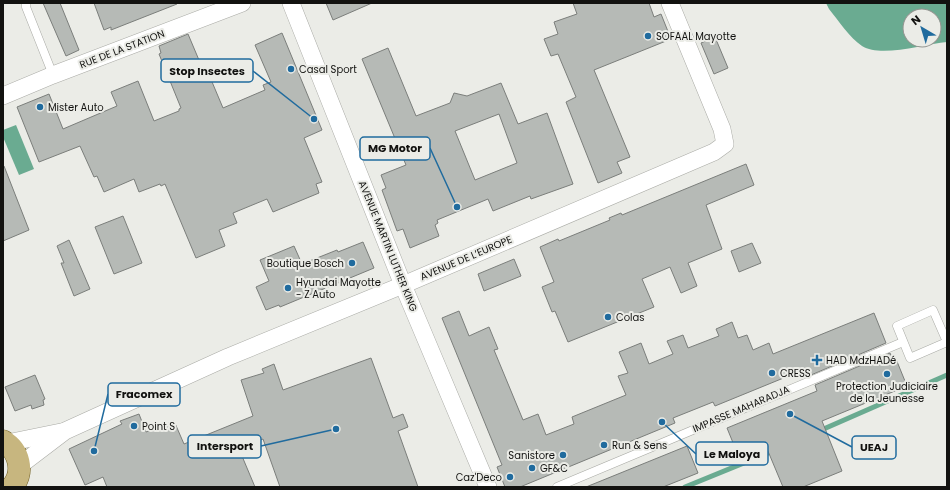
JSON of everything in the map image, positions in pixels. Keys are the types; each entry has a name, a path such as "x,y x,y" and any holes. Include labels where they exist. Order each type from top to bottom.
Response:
{"main road":[{"path":"5,442 13,449 18,457 17,479"}],"street":[{"name":"RUE DE LA STATION","path":"3,96 53,75 242,3"},
{"name":"AVENUE MARTIN LUTHER KING","path":"291,3 403,285 488,487"},
{"name":"AVENUE DE L’EUROPE","path":"5,442 65,431 228,357 403,285 714,152 725,144 722,129 670,3"},
{"name":"AVENUE DE L’EUROPE","path":"17,479 65,431"}],"lane":[{"path":"26,3 26,7 53,75"},
{"path":"933,310 947,342 910,358 903,342 896,326 933,310"},
{"name":"IMPASSE MAHARADJA","path":"557,487 903,342"}],"shaded area":[{"path":"826,3 947,3 947,42 942,43 942,8 902,8 902,48 909,48 891,51 870,49 862,46 844,29"},
{"path":"16,125 34,169 19,175 3,137 3,130"}],"building":[{"path":"43,3 60,3 79,50 66,56"},
{"path":"94,3 177,4 111,30 111,27 104,30"},
{"path":"326,3 372,3 333,20"},
{"path":"573,3 649,3 654,17 661,14 671,39 594,70 630,157 617,162 622,173 598,183 566,102 576,97 558,54 551,56 544,39 558,34 554,22 577,14"},
{"path":"282,33 322,130 304,138 322,182 316,184 319,193 273,212 267,199 233,213 237,223 219,230 225,246 196,258 165,184 161,186 160,184 139,192 134,179 104,192 97,176 94,177 80,146 39,162 17,107 49,94 63,129 117,106 111,92 138,81 154,121 179,111 181,108 159,54 161,53 159,46 188,34 204,72 207,70 223,108 265,90 263,85 271,82 255,45"},
{"path":"715,37 728,68 714,74 701,43"},
{"path":"388,48 416,116 450,103 454,93 467,96 501,83 518,124 547,113 573,184 531,199 530,196 493,211 488,199 437,220 438,223 435,225 439,236 410,248 403,229 397,231 382,190 386,188 381,175 406,165 362,59","holes":["499,114 517,163 475,180 455,131"]},
{"path":"746,164 754,185 706,205 722,249 688,263 697,286 681,293 670,267 642,279 654,307 568,342 555,311 552,312 542,287 554,282 540,247 558,239 559,241 610,220 609,218 621,213 622,215"},
{"path":"4,166 29,230 3,241 3,167"},
{"path":"123,216 142,263 114,274 95,227"},
{"path":"69,240 90,289 74,296 61,263 64,263 57,246"},
{"path":"363,242 374,268 280,307 279,305 266,310 256,287 269,281 260,260 294,246 302,264 337,250 338,252"},
{"path":"752,243 761,263 739,272 731,251"},
{"path":"514,259 521,276 484,291 478,274"},
{"path":"459,311 469,336 489,327 498,349 494,350 523,420 538,414 546,435 574,424 572,417 626,395 618,376 628,373 619,352 641,343 649,364 673,354 667,341 683,335 688,348 719,336 716,329 732,322 738,338 747,335 753,350 769,343 773,354 874,313 886,343 811,375 808,368 715,406 713,402 673,418 675,423 520,487 505,487 497,467 502,465 442,318"},
{"path":"890,353 893,360 896,359 907,386 822,421 842,471 803,487 783,487 765,444 738,455 727,428 817,391 815,385"},
{"path":"371,358 393,418 403,414 408,427 398,431 418,487 280,487 263,439 239,449 255,487 107,487 103,477 85,485 69,449 122,424 120,421 139,414 146,432 174,421 184,444 253,416 241,380 264,373 262,369 274,364 283,390"},
{"path":"35,375 45,399 43,400 44,405 32,409 31,405 15,411 5,387"},
{"path":"687,446 698,473 663,487 586,487"}],"waterway":[{"path":"819,431 947,375"},
{"path":"685,487 773,451"}],"place":[{"name":"SOFAAL Mayotte","path":"648,36"},
{"name":"Casal Sport","path":"291,69"},
{"name":"Mister Auto","path":"40,107"},
{"name":"Stop Insectes","path":"314,119"},
{"name":"MG Motor","path":"457,207"},
{"name":"Boutique Bosch","path":"352,263"},
{"name":"Hyundai Mayotte - Z Auto","path":"288,288"},
{"name":"Colas","path":"608,317"},
{"name":"HAD MdzHADé","path":"817,360"},
{"name":"CRESS","path":"772,373"},
{"name":"Protection Judiciaire de la Jeunesse","path":"887,374"},
{"name":"UEAJ","path":"790,414"},
{"name":"Le Maloya","path":"662,422"},
{"name":"Point S","path":"134,426"},
{"name":"Intersport","path":"336,429"},
{"name":"Run & Sens","path":"604,445"},
{"name":"Fracomex","path":"94,451"},
{"name":"Sanistore","path":"563,455"},
{"name":"GF&C","path":"532,468"},
{"name":"Caz'Deco","path":"510,477"}]}
